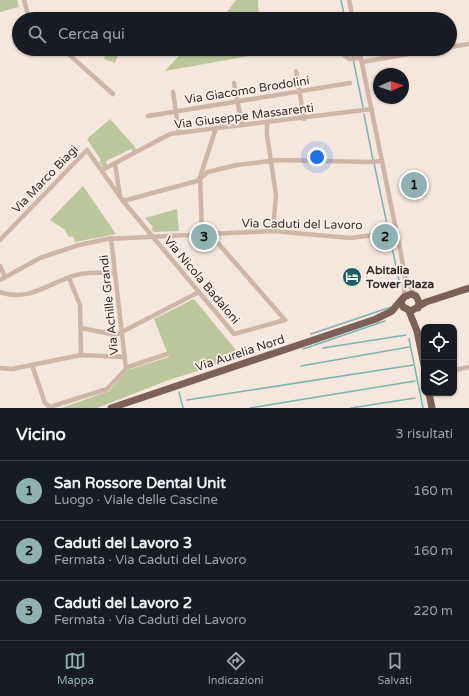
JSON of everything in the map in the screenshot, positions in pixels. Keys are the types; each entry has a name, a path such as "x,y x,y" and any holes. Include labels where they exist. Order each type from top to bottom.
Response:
{"main road":[{"path":"407,310 417,308 437,298 469,288"},
{"path":"417,331 407,310 402,305 403,298 411,294 416,296 437,298"},
{"path":"416,296 419,302 417,308 417,331 423,360"},
{"name":"Via Aurelia Nord","path":"376,319 391,311 403,298"},
{"name":"Via Aurelia Nord","path":"111,408 407,310"},
{"path":"430,396 432,408"}],"street":[{"path":"24,0 27,12"},
{"path":"349,0 352,12"},
{"path":"457,46 469,44"},
{"path":"71,56 113,94"},
{"path":"345,56 347,58 362,60 390,56"},
{"path":"361,56 372,109 380,161 405,276 416,296"},
{"path":"296,71 304,119"},
{"path":"234,83 242,125"},
{"name":"Via Giacomo Brodolini","path":"148,116 350,83"},
{"path":"173,92 179,133"},
{"name":"Via Giuseppe Massarenti","path":"102,170 170,134 304,119 372,109"},
{"path":"267,122 270,160 276,195 273,231"},
{"path":"202,234 200,177 216,128"},
{"name":"Via Nicola Badaloni","path":"87,150 122,200 235,335 285,320 210,234"},
{"name":"Via Marco Biagi","path":"0,240 87,150"},
{"path":"115,164 122,200 197,181 208,172 270,160 380,161"},
{"name":"Via Caduti del Lavoro","path":"0,280 40,258 79,245 112,238 273,231 350,238 395,232"},
{"name":"Via Achille Grandi","path":"112,238 114,273 126,368"},
{"path":"0,266 6,277"},
{"path":"0,292 9,295 32,294 82,274 114,273"},
{"path":"403,298 405,276"},
{"path":"69,278 80,303 81,355"},
{"path":"81,328 114,335 199,292"},
{"path":"32,365 45,403 48,407 56,407 107,389 126,368 167,354"},
{"path":"0,368 12,369 81,355 124,356"},
{"path":"457,369 469,367"}],"green space":[{"path":"0,0 17,0 19,7 0,12"},
{"path":"236,0 258,0 259,12 227,12"},
{"path":"105,56 118,56 115,63 104,59"},
{"path":"179,56 249,56 165,71"},
{"path":"110,119 136,150 133,152 131,149 106,161 107,165 103,167 99,162 101,160 87,139"},
{"path":"83,186 116,234 75,242 73,236 69,237 64,229 50,220"},
{"path":"177,209 179,231 154,232 151,229 153,227 145,218"},
{"path":"194,299 235,349 238,358 166,381 97,408 62,408 109,391 128,370 169,357 154,319"}],"waterway":[{"path":"341,0 344,12"},
{"path":"352,56 363,107"},
{"path":"364,114 373,160"},
{"path":"374,163 400,285"},
{"path":"311,334 391,307"},
{"path":"303,349 385,321"},
{"path":"323,348 406,335"},
{"path":"409,339 423,408"},
{"path":"301,366 409,347"},
{"path":"187,400 413,365"},
{"path":"250,408 415,381"},
{"path":"179,392 183,408"},
{"path":"351,408 415,398"}],"place":[{"name":"San Rossore Dental Unit","path":"414,185"},
{"name":"Caduti del Lavoro 2","path":"204,237"},
{"name":"Caduti del Lavoro 3","path":"385,237"},
{"name":"Abitalia Tower Plaza","path":"352,277"}]}
